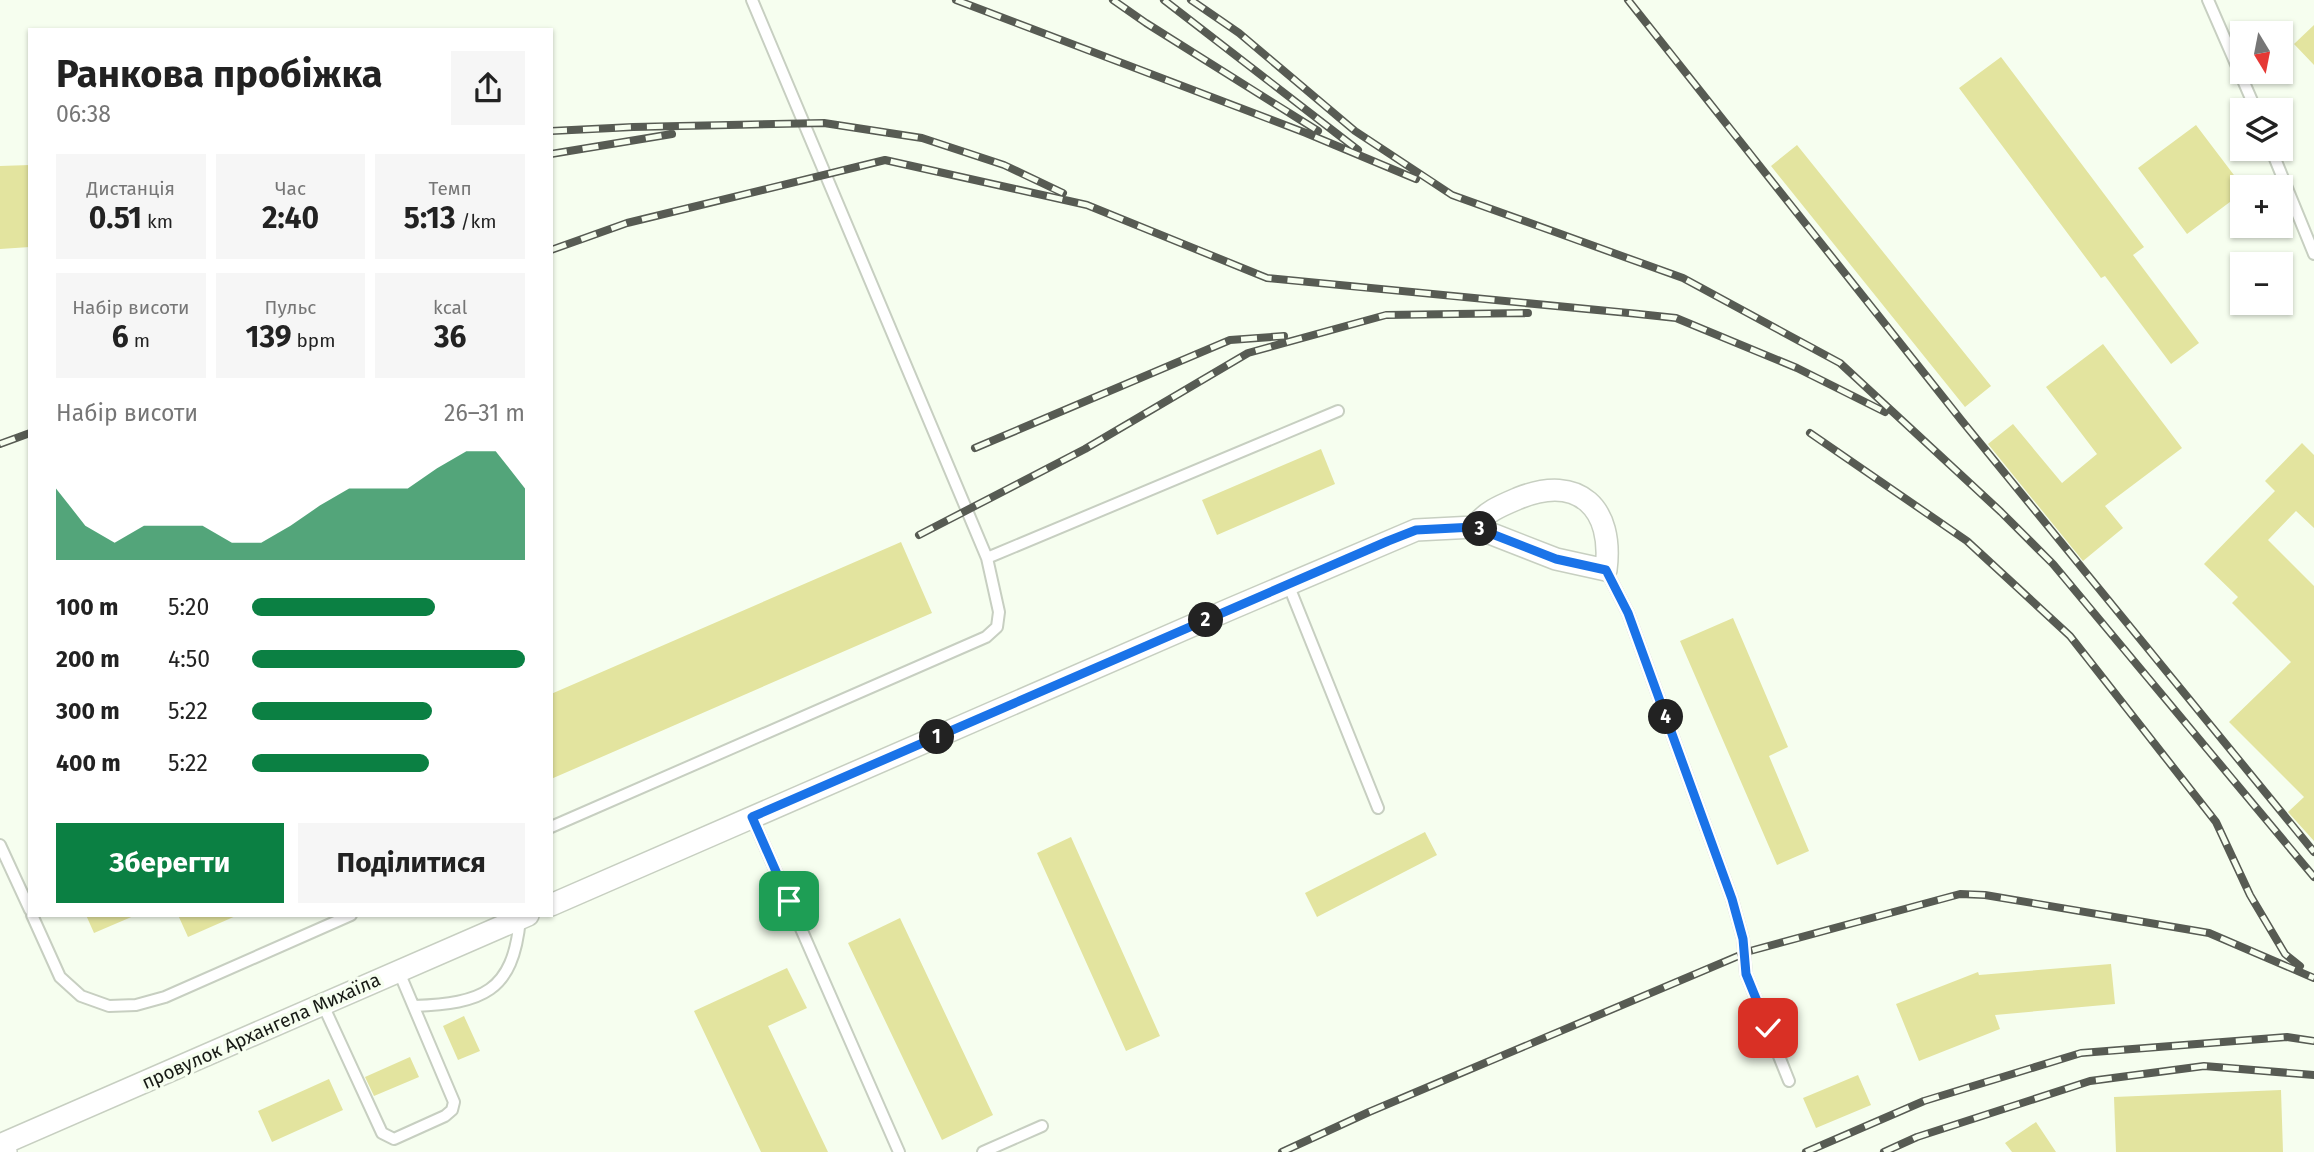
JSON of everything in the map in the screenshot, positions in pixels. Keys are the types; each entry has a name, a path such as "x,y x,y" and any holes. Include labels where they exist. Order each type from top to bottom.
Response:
{"street":[{"path":"553,904 1416,530 1474,527 1556,559 1606,570 1606,536 1596,508 1579,495 1557,489 1538,490 1492,509 1474,527"},
{"name":"провулок Архангела Михаїла","path":"3,1145 524,917"}],"lane":[{"path":"553,826 986,637 997,627 999,612 987,558 752,0"},
{"path":"2208,0 2251,98"},
{"path":"2276,161 2314,254"},
{"path":"987,558 1338,411"},
{"path":"1606,570 1628,613 1732,899 1743,939 1746,974 1789,1081"},
{"path":"1288,584 1378,808"},
{"path":"752,817 899,1152"},
{"path":"0,845 28,906"},
{"path":"33,917 60,977 81,996 109,1006 136,1005 165,997 346,917"},
{"path":"414,1006 441,1005 476,997 494,986 508,970 524,917"},
{"path":"323,1005 382,1133 394,1139 445,1116 452,1110 454,1102 399,972"},
{"path":"983,1152 1042,1126"}],"building":[{"path":"2314,25 2314,65 2294,44"},
{"path":"2001,57 2144,247 2133,255 2199,343 2171,364 2105,276 2101,278 1959,88"},
{"path":"2196,125 2234,175 2230,175 2230,202 2187,234 2138,168"},
{"path":"1797,145 1991,386 1965,407 1771,166"},
{"path":"28,165 28,247 0,249 0,166"},
{"path":"2103,344 2182,448 2105,506 2123,528 2083,561 1988,444 2013,424 2062,483 2097,454 2046,387"},
{"path":"2302,443 2314,455 2314,528 2296,511 2268,540 2314,586 2314,841 2288,812 2304,797 2229,722 2291,662 2232,603 2238,597 2204,564 2275,491 2265,481"},
{"path":"1321,449 1335,484 1217,535 1202,500"},
{"path":"901,542 932,613 553,778 553,693"},
{"path":"1733,618 1788,747 1769,756 1809,851 1777,865 1680,641"},
{"path":"1425,832 1437,855 1317,917 1305,893"},
{"path":"1071,837 1160,1036 1126,1051 1037,853"},
{"path":"87,917 131,917 94,933"},
{"path":"179,917 233,917 188,937"},
{"path":"900,918 993,1115 942,1140 848,943"},
{"path":"2111,964 2115,1004 1995,1015 2000,1029 1919,1061 1896,1004 1978,972 1979,975"},
{"path":"787,968 807,1008 768,1026 828,1152 761,1152 694,1011"},
{"path":"464,1016 480,1051 458,1060 443,1026"},
{"path":"410,1057 419,1077 374,1096 365,1077"},
{"path":"1858,1075 1871,1105 1816,1128 1803,1098"},
{"path":"329,1079 343,1110 272,1142 258,1111"},
{"path":"2281,1090 2283,1152 2116,1152 2114,1097"},
{"path":"2036,1122 2056,1152 2012,1152 2005,1143"}],"railway":[{"path":"956,0 1306,133 1416,179"},
{"path":"1113,0 1318,131"},
{"path":"1164,0 1358,150"},
{"path":"1191,0 1239,33 1355,131 1452,195 1683,278 1840,363 2001,512 2053,564 2314,877"},
{"path":"1628,0 1962,421 2314,852"},
{"path":"553,131 824,123 922,138 1004,165 1063,193"},
{"path":"553,154 672,134"},
{"path":"553,249 627,223 885,160 1087,205 1267,278 1639,314"},
{"path":"919,535 1085,449 1248,353 1386,315 1528,313"},
{"path":"1629,313 1676,318 1797,368 1885,412"},
{"path":"975,448 1230,340 1284,336"},
{"path":"1810,433 1967,541 2070,636 2216,822 2250,895 2285,954 2300,966"},
{"path":"0,444 28,434"},
{"path":"1282,1152 1369,1112 1750,951 1960,894 1985,895 2209,933 2314,978"},
{"path":"1806,1152 1924,1101 2081,1053 2287,1037 2314,1041"},
{"path":"1884,1152 1917,1137 2090,1081 2204,1066 2314,1075"}],"route":[{"path":"789,901 752,817 1388,541 1416,530 1474,527 1556,559 1606,570 1628,613 1732,899 1743,939 1746,974 1768,1028"}]}
